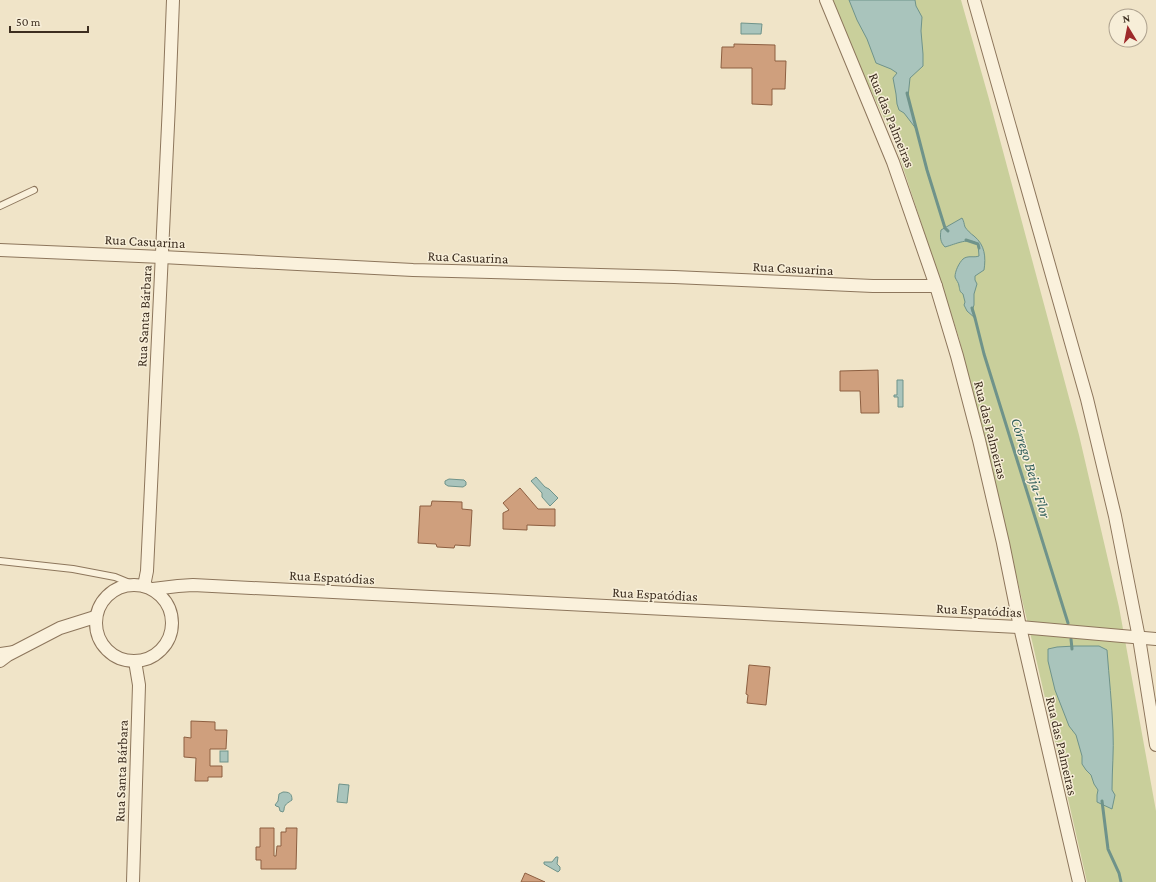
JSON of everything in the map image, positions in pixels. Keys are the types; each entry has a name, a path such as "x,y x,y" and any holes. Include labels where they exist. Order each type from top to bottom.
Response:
{"street":[{"name":"Rua Santa Bárbara","path":"143,586 147,571 173,0"},
{"name":"Rua das Palmeiras","path":"826,0 893,162 936,286 958,356 1003,543 1020,627 1079,882"},
{"path":"974,0 1087,398 1115,516 1139,638 1156,745"},
{"name":"Rua Casuarina","path":"0,250 413,270 666,277 873,286 936,286"},
{"path":"143,586 162,597 169,607 172,619 171,631 166,643 158,652 147,658 135,661 123,659 112,654 104,646 98,635 95,617 102,601 110,592 121,587 143,586"},
{"name":"Rua Espatódias","path":"143,586 193,586 1020,627 1156,639"},
{"path":"0,661 8,655 60,628 95,617"},
{"name":"Rua Santa Bárbara","path":"133,882 139,685 135,661"}],"lane":[{"path":"0,206 34,190"},
{"path":"0,561 73,569 115,577 143,586"},
{"path":"0,650 20,649"}],"green space":[{"path":"828,0 961,0 1079,435 1119,607 1156,811 1156,882 1087,882 1032,641 959,338 893,137"}],"water":[{"path":"849,0 915,0 916,6 922,17 921,31 923,66 910,78 908,97 917,130 904,113 899,110 893,78 897,73 876,63"},
{"path":"741,23 762,24 761,34 741,34"},
{"path":"962,218 965,227 983,247 985,256 984,270 975,276 977,284 972,311 975,318 967,311 964,305 965,302 963,294 960,291 959,284 955,277 958,267 963,259 967,257 979,256 978,244 967,241 945,247 942,243 940,235 941,230"},
{"path":"897,380 903,380 903,407 898,407 898,397 894,397 894,395 897,395"},
{"path":"536,477 558,498 550,506 542,497 542,493 531,481"},
{"path":"449,479 464,480 466,485 463,487 448,486 445,484 445,481"},
{"path":"1075,646 1099,646 1107,650 1113,738 1112,790 1115,795 1112,809 1097,802 1098,790 1091,775 1082,764 1082,756 1076,735 1069,726 1055,690 1048,661 1048,649"},
{"path":"220,751 228,751 228,762 220,762"},
{"path":"339,784 349,785 347,803 337,802"},
{"path":"283,792 290,793 292,800 285,805 283,812 280,811 279,807 275,805 278,801 279,794"},
{"path":"556,857 558,857 557,864 560,867 558,872 544,864 544,862 552,862"}],"building":[{"path":"734,44 775,45 775,61 786,61 785,89 772,89 772,105 752,104 752,68 721,68 722,47 734,47"},
{"path":"878,370 879,413 861,413 860,391 840,391 840,371"},
{"path":"520,488 538,509 555,509 555,526 527,525 527,530 503,529 503,513 509,510 503,503"},
{"path":"432,501 462,502 462,509 472,510 470,546 455,545 454,548 437,547 436,544 418,543 420,506 431,506"},
{"path":"749,665 770,667 766,705 747,703 748,695 746,694"},
{"path":"191,721 215,722 215,730 227,730 226,749 210,749 210,766 222,766 222,777 208,777 208,781 195,781 196,758 184,757 184,737 191,738"},
{"path":"260,828 274,828 274,856 276,856 277,846 281,846 281,832 286,832 286,828 297,828 296,869 261,869 261,860 256,860 256,847 260,847"},
{"path":"525,873 545,882 521,882"}],"waterway":[{"name":"Córrego Beija-Flor","path":"907,93 927,170 945,228 948,231"},
{"path":"966,240 978,244 979,248"},
{"name":"Córrego Beija-Flor","path":"972,308 984,354 1068,623"},
{"name":"Córrego Beija-Flor","path":"1071,639 1072,649"},
{"name":"Córrego Beija-Flor","path":"1102,801 1108,849 1119,873 1121,882"}]}
